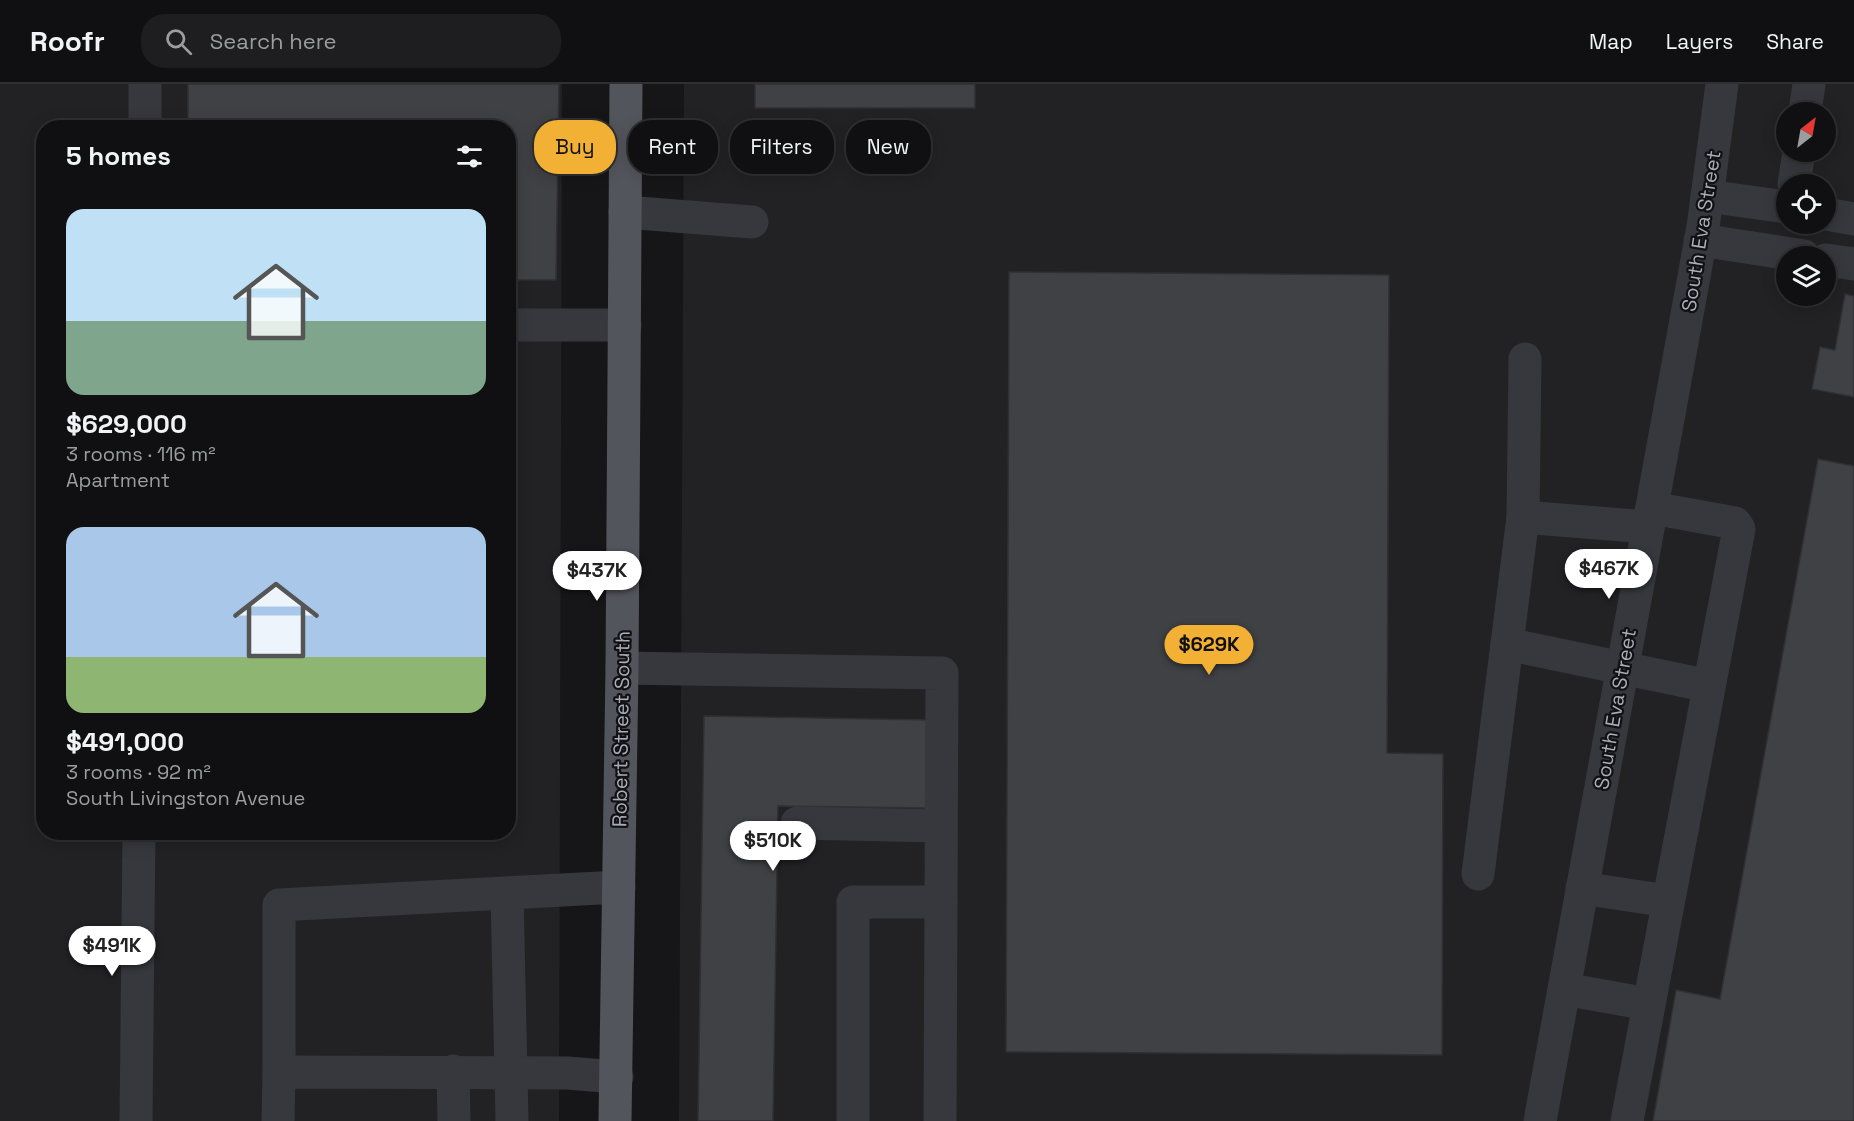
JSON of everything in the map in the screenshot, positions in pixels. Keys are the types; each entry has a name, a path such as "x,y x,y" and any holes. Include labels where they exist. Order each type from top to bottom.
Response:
{"main road":[{"name":"Robert Street South","path":"615,1121 622,668 626,84"}],"street":[{"path":"145,84 145,120"},
{"name":"South Eva Street","path":"1540,1121 1700,240 1722,84"},
{"path":"1806,102 1809,84"},
{"path":"1707,196 1776,206"},
{"path":"625,212 752,222"},
{"path":"1836,216 1854,219"},
{"path":"1700,240 1776,252"},
{"path":"1836,261 1854,264"},
{"path":"516,325 625,325"},
{"path":"1478,874 1523,517 1525,359"},
{"path":"1523,517 1650,517 1735,523 1739,529 1627,1121"},
{"path":"1507,644 1623,670 1709,686"},
{"path":"622,668 942,673 940,1121"},
{"path":"797,823 941,826"},
{"path":"136,1121 139,840"},
{"path":"278,1121 279,905 619,887"},
{"path":"1582,888 1667,902"},
{"path":"507,894 512,1121"},
{"path":"853,1121 853,902 941,902"},
{"path":"1564,989 1648,1004"},
{"path":"279,1072 453,1071 567,1073 617,1077"},
{"path":"453,1071 454,1121"}],"shaded area":[{"path":"0,84 562,84 562,120 534,120 534,174 562,174 559,1121 0,1121"},
{"path":"684,84 1854,84 1854,1121 679,1121 684,174 718,174 718,120 684,120"}],"building":[{"path":"188,84 559,84 558,120 534,120 534,174 558,174 556,280 516,280 516,120 188,120"},
{"path":"755,84 975,84 975,108 755,108"},
{"path":"1009,272 1389,275 1387,753 1443,754 1442,1055 1006,1052"},
{"path":"1845,294 1854,296 1854,397 1812,389 1820,347 1835,350"},
{"path":"1818,459 1854,466 1854,1121 1653,1121 1676,990 1720,999"},
{"path":"704,716 927,720 926,808 778,806 773,1121 698,1121"}]}
